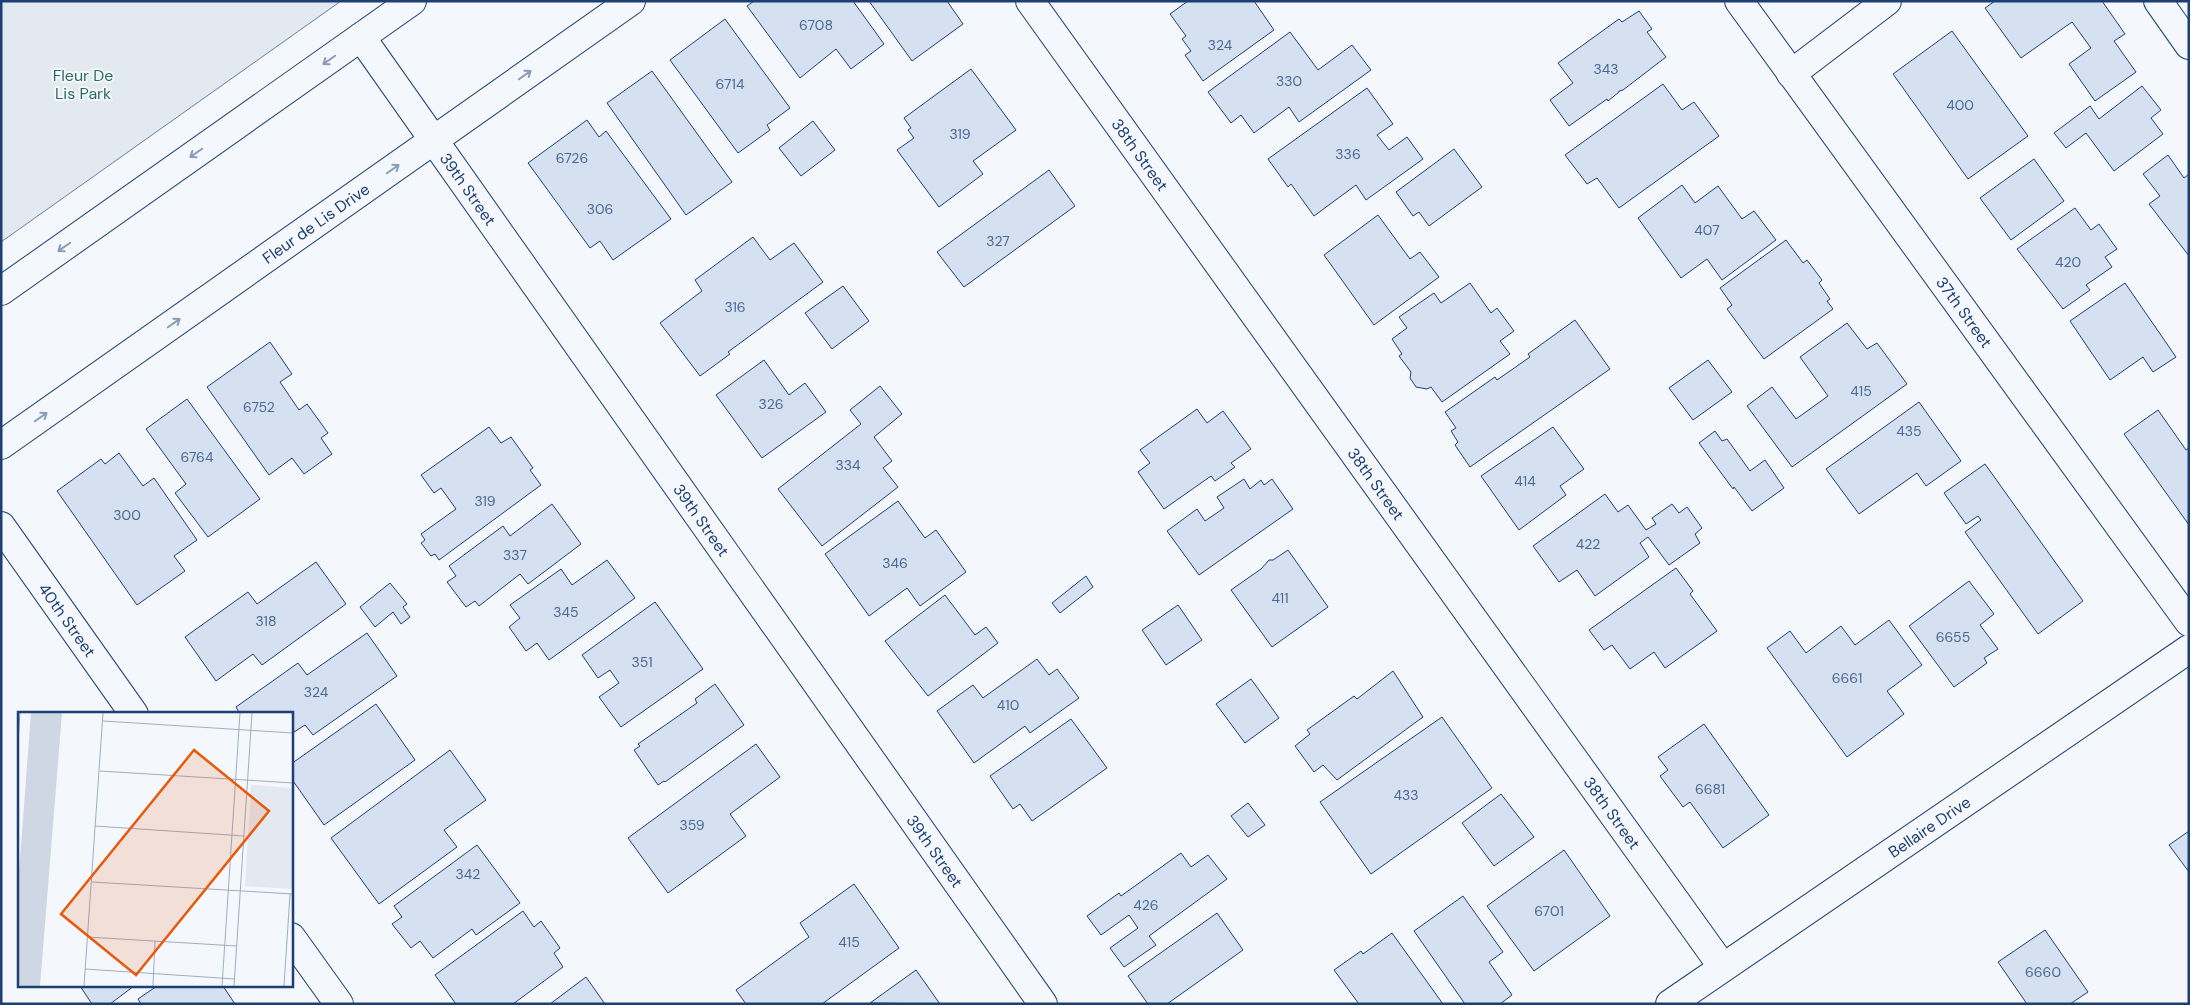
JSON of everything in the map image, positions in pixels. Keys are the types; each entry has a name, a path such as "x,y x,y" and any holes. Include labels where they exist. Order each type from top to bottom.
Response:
{"street":[{"path":"1,291 412,1"},
{"name":"Fleur de Lis Drive","path":"1,445 631,1"},
{"name":"38th Street","path":"1030,1 1722,966"},
{"name":"37th Street","path":"1739,1 2189,622"},
{"path":"1791,74 1887,1"},
{"path":"2158,1 2189,44"},
{"name":"39th Street","path":"361,37 1043,1004"},
{"name":"40th Street","path":"1,526 133,712"},
{"name":"Bellaire Drive","path":"1670,1004 1722,966 2189,649"},
{"path":"292,938 339,1004"}],"green space":[{"name":"Fleur De Lis Park","path":"1,1 341,1 1,242"}],"building":[{"path":"754,1 853,1 884,44 851,69 836,49 800,78 747,6"},
{"path":"869,1 947,1 963,24 912,61"},
{"path":"1188,1 1254,1 1274,30 1203,81 1185,55 1191,51 1182,39 1186,36 1170,14"},
{"path":"1995,1 2102,1 2125,34 2114,41 2136,72 2095,101 2069,64 2091,48 2072,22 2021,58 1985,8"},
{"path":"1639,11 1652,29 1647,32 1666,57 1608,101 1607,99 1569,126 1550,100 1573,83 1558,63 1619,19 1622,22"},
{"path":"725,19 790,108 767,125 770,130 738,153 670,60"},
{"path":"1952,31 2028,136 1968,179 1893,74"},
{"path":"1290,32 1318,70 1352,45 1371,70 1299,122 1289,107 1254,133 1241,115 1231,123 1208,92"},
{"path":"971,69 1016,130 973,161 983,174 939,207 897,150 914,138 908,130 911,128 904,118"},
{"path":"652,71 732,182 686,215 607,103"},
{"path":"1663,84 1682,110 1694,102 1719,136 1619,208 1597,178 1587,184 1565,155"},
{"path":"2142,86 2161,110 2151,118 2163,134 2114,171 2086,133 2066,148 2054,133 2090,106 2099,119"},
{"path":"1367,88 1393,124 1377,135 1389,150 1407,137 1423,159 1366,200 1356,185 1314,216 1291,184 1288,187 1268,159"},
{"path":"587,120 599,137 606,131 671,219 613,260 600,241 590,248 528,163"},
{"path":"813,121 835,150 801,176 779,148"},
{"path":"1454,149 1482,187 1429,226 1419,212 1413,216 1396,192"},
{"path":"2168,155 2184,178 2189,174 2189,256 2149,204 2160,196 2143,174"},
{"path":"2034,159 2064,201 2011,240 1980,198"},
{"path":"1049,170 1075,206 964,287 937,252"},
{"path":"1682,185 1695,203 1718,186 1742,219 1754,211 1776,240 1722,280 1707,259 1681,278 1638,218"},
{"path":"2075,208 2091,230 2099,224 2117,249 2105,257 2112,267 2086,285 2090,290 2063,309 2017,249"},
{"path":"1378,215 1410,259 1420,252 1439,277 1374,325 1324,255"},
{"path":"753,237 770,260 794,243 823,282 728,352 730,354 700,376 660,323 702,291 695,280"},
{"path":"1786,240 1803,263 1807,260 1822,280 1819,283 1830,299 1827,301 1833,309 1764,359 1727,309 1732,305 1720,288"},
{"path":"1470,283 1491,313 1497,308 1514,331 1500,341 1510,354 1442,402 1431,387 1427,389 1416,387 1410,378 1411,372 1399,356 1402,354 1392,339 1407,328 1399,317 1434,293 1441,303"},
{"path":"2125,283 2176,357 2153,372 2143,357 2110,380 2070,321"},
{"path":"843,286 869,321 832,349 805,313"},
{"path":"1575,320 1610,369 1470,467 1455,445 1458,442 1451,431 1456,428 1445,412 1495,377 1497,380 1530,357 1528,354"},
{"path":"1847,323 1867,349 1877,343 1907,384 1792,467 1747,406 1772,387 1796,419 1828,396 1800,357"},
{"path":"270,342 292,374 280,382 299,410 307,404 328,433 321,438 332,454 304,474 292,458 269,475 207,387"},
{"path":"764,360 789,395 805,383 826,412 762,458 716,395"},
{"path":"1708,360 1732,392 1693,420 1669,388"},
{"path":"880,386 902,414 874,437 892,461 883,468 898,487 822,546 778,489 861,424 850,410"},
{"path":"187,399 260,499 208,537 175,493 186,484 146,429"},
{"path":"1919,402 1961,461 1926,486 1917,473 1859,514 1826,469"},
{"path":"1197,409 1207,423 1223,411 1251,449 1231,463 1235,467 1215,481 1211,476 1164,509 1138,472 1150,463 1140,450"},
{"path":"2158,410 2186,450 2189,448 2189,525 2124,434"},
{"path":"489,427 501,443 511,437 533,468 530,470 541,485 439,560 435,554 431,556 421,543 425,540 421,534 456,509 441,488 434,493 421,475"},
{"path":"1553,427 1584,469 1560,486 1566,495 1519,530 1481,476"},
{"path":"1715,431 1722,441 1727,439 1750,471 1765,460 1784,488 1752,511 1699,443"},
{"path":"119,453 143,486 154,478 197,540 174,556 185,571 137,605 57,491 101,459 105,464"},
{"path":"1985,464 2083,601 2038,634 1965,532 1981,520 1978,516 1966,524 1944,493"},
{"path":"1244,479 1250,489 1261,480 1264,485 1272,479 1293,509 1199,575 1167,531 1197,509 1205,521 1224,508 1217,497"},
{"path":"1605,494 1618,512 1628,505 1646,530 1656,524 1652,518 1672,504 1679,513 1687,507 1702,528 1695,534 1700,543 1669,565 1648,537 1640,543 1649,557 1595,596 1577,570 1559,582 1533,546"},
{"path":"898,501 925,538 936,530 966,572 920,606 907,588 869,616 825,554"},
{"path":"552,504 581,544 528,584 520,574 479,606 475,601 466,607 447,582 456,576 449,566 503,526 510,536"},
{"path":"1288,550 1328,607 1272,647 1231,590 1261,569 1269,560 1273,560"},
{"path":"607,560 635,598 549,660 537,643 526,651 509,627 520,618 510,605 561,569 572,585"},
{"path":"316,562 346,604 262,665 253,654 216,681 185,637 248,592 257,604"},
{"path":"1676,568 1693,591 1690,594 1717,631 1665,668 1654,652 1630,669 1612,645 1604,650 1589,630"},
{"path":"1086,576 1093,587 1060,613 1052,603"},
{"path":"1969,581 1994,614 1980,625 1998,649 1984,658 1987,663 1954,687 1909,626"},
{"path":"390,583 407,604 403,607 410,617 401,624 393,612 375,627 360,607"},
{"path":"945,595 975,635 986,627 998,643 928,696 885,641"},
{"path":"655,602 703,669 621,727 599,697 619,683 610,670 598,678 582,655"},
{"path":"1178,605 1202,640 1166,665 1142,630"},
{"path":"1889,620 1922,665 1887,691 1904,714 1847,757 1767,648 1790,631 1806,653 1841,626 1855,645"},
{"path":"367,633 397,676 313,735 305,725 292,733 292,712 239,712 236,707 298,663 307,675"},
{"path":"1037,659 1049,675 1057,669 1079,698 1030,733 1025,726 974,763 937,711 973,685 983,698"},
{"path":"1393,671 1423,717 1337,780 1323,765 1314,772 1295,746 1310,734 1307,730 1354,696 1357,699"},
{"path":"1251,679 1279,718 1245,743 1216,704"},
{"path":"715,684 744,725 665,782 658,785 634,750 640,746 638,744 697,703 695,699"},
{"path":"376,704 415,760 324,825 292,779 292,763"},
{"path":"1442,717 1492,788 1371,874 1320,802"},
{"path":"1071,719 1107,768 1032,821 1020,804 1013,809 990,776"},
{"path":"1704,724 1769,815 1723,848 1690,802 1683,807 1660,776 1668,770 1658,757"},
{"path":"756,744 780,777 730,814 746,836 668,893 628,838"},
{"path":"450,750 486,800 444,830 457,847 379,904 331,838"},
{"path":"1501,794 1534,837 1494,866 1462,823"},
{"path":"1248,803 1265,825 1248,837 1231,816"},
{"path":"2189,831 2189,872 2169,845"},
{"path":"477,845 520,903 476,935 472,929 433,958 420,941 411,948 392,924 402,917 394,906"},
{"path":"1564,850 1610,916 1534,971 1487,906"},
{"path":"1181,853 1191,867 1208,855 1227,879 1149,936 1156,945 1124,967 1110,948 1138,928 1129,915 1101,935 1087,916 1119,893 1121,896"},
{"path":"854,884 899,948 822,1004 746,1004 736,990 809,937 800,923"},
{"path":"1463,896 1503,952 1489,962 1512,995 1500,1004 1465,1004 1414,931"},
{"path":"523,911 534,927 541,921 560,948 554,953 563,967 513,1004 456,1004 435,975"},
{"path":"1217,913 1243,950 1167,1004 1148,1004 1128,976"},
{"path":"2045,930 2088,992 2070,1004 2027,1004 1998,962"},
{"path":"1392,933 1443,1004 1359,1004 1334,970 1361,951 1363,954"},
{"path":"916,970 940,1004 870,1003"},
{"path":"586,977 605,1004 550,1004"},
{"path":"81,988 131,988 110,1004 92,1004"},
{"path":"154,988 224,988 235,1004 141,1004 138,999"}]}
